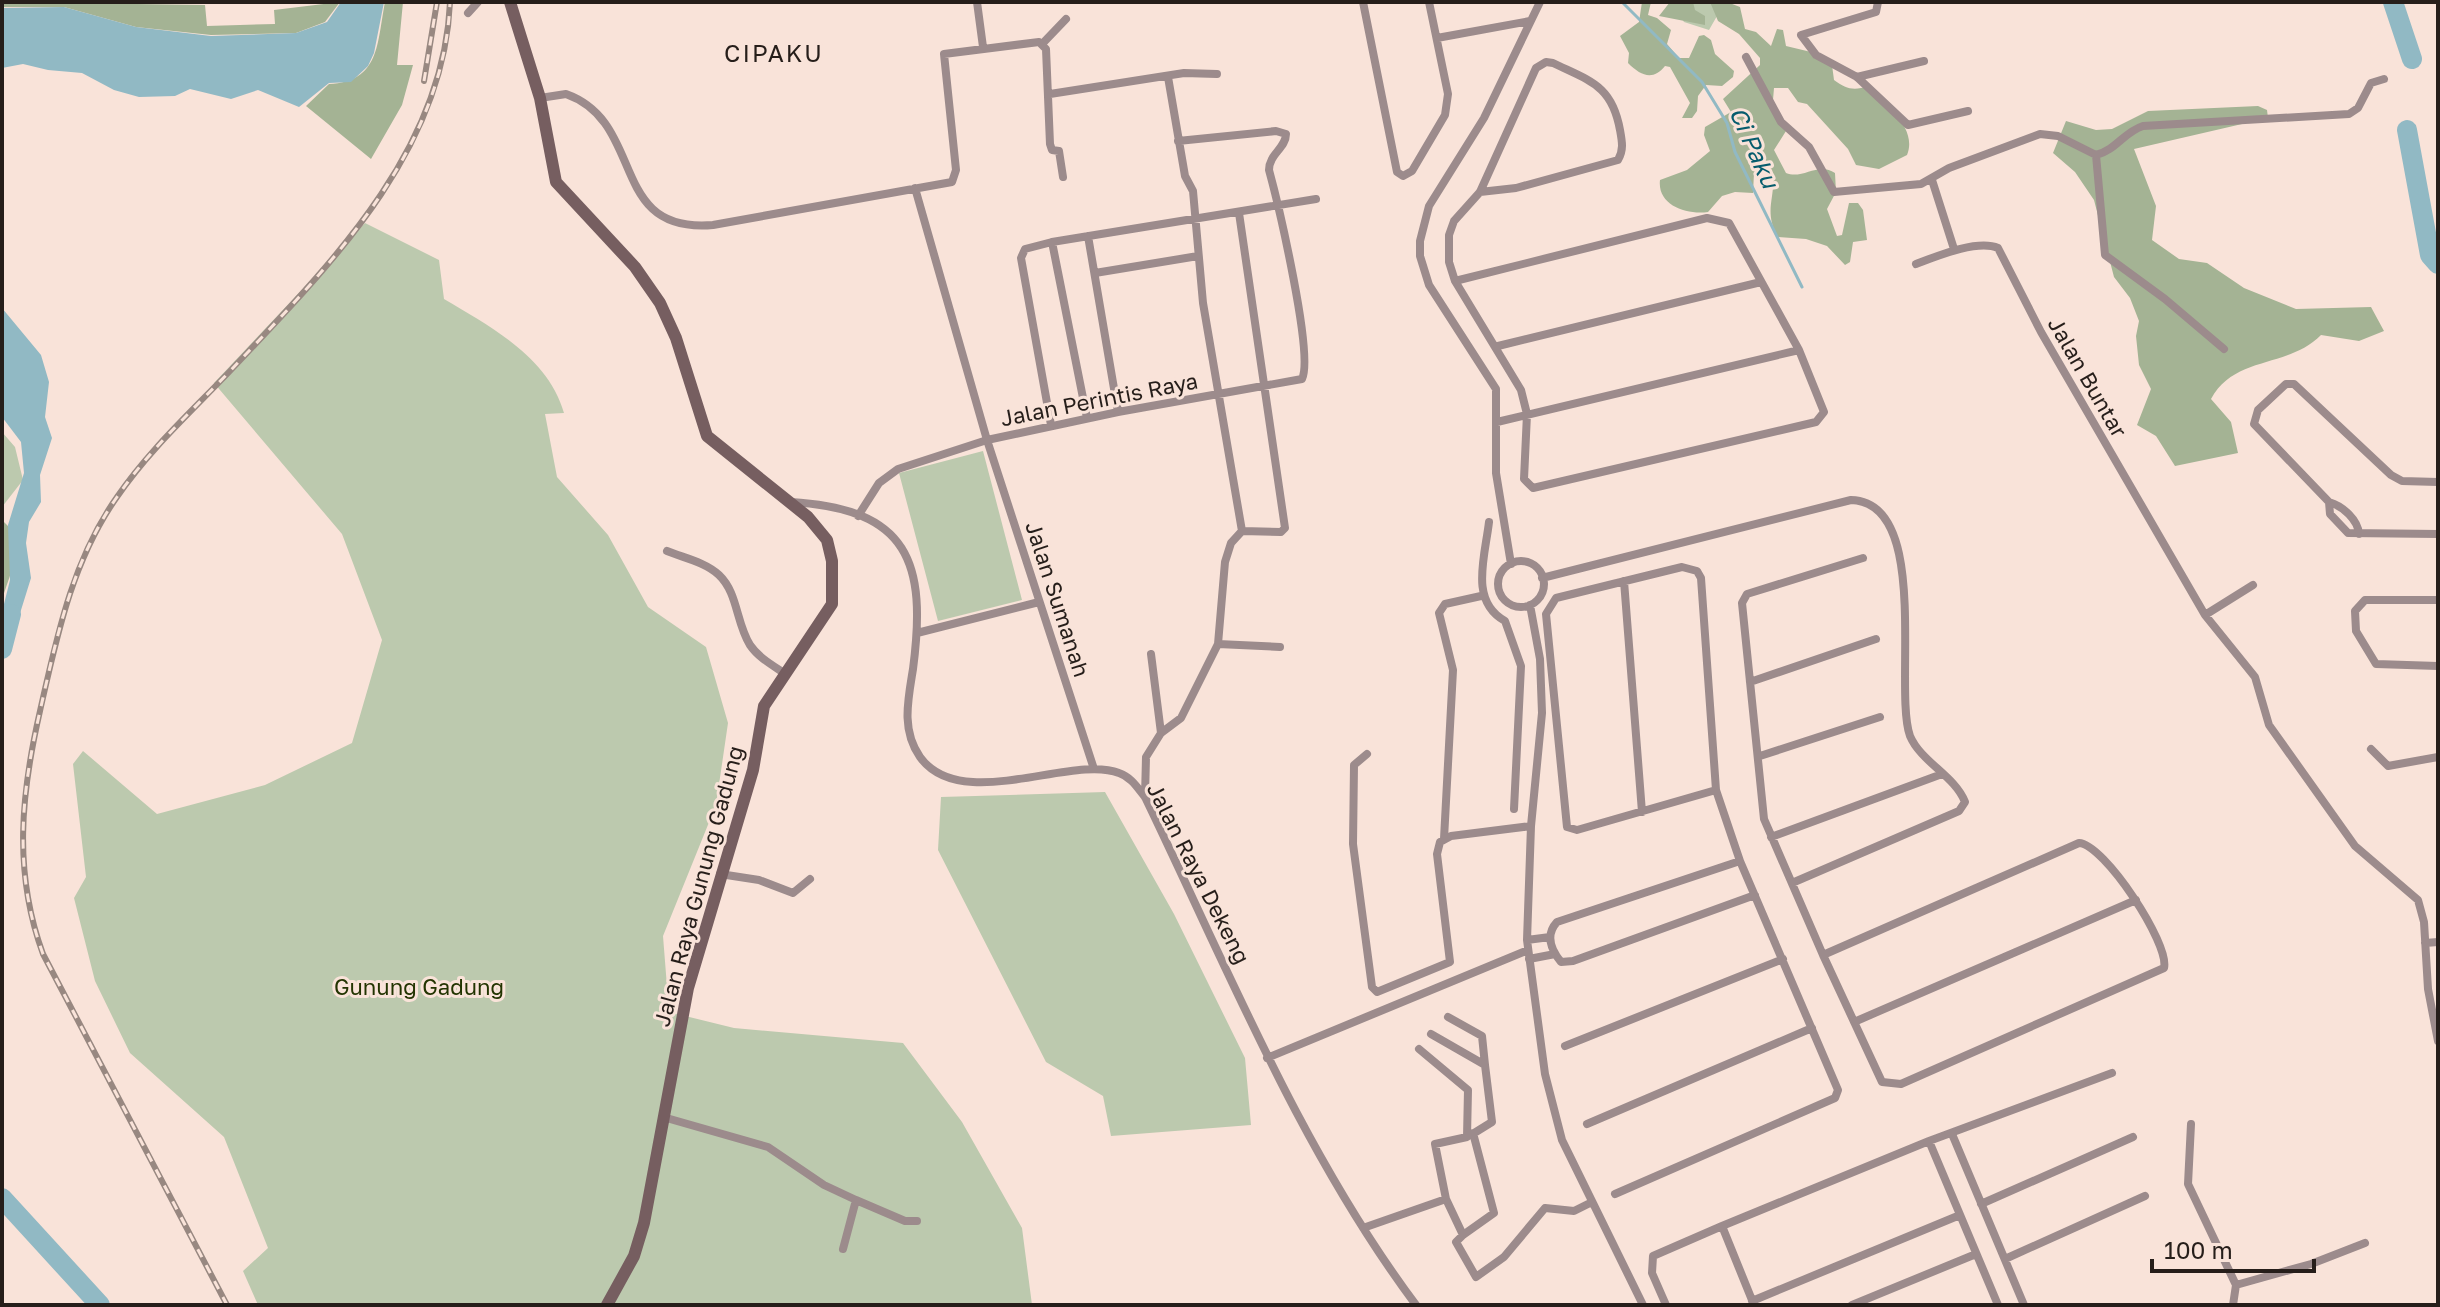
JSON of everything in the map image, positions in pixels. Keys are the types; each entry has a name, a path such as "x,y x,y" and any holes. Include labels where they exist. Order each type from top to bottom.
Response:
{"street":[{"path":"468,13 478,2"},
{"name":"Jalan Raya Gunung Gadung","path":"510,2 540,98 556,182 635,267 660,303 676,338 707,436 790,502 827,540 834,578 832,604 826,615 764,706 753,770 719,874 688,988 634,1256 607,1305"},
{"path":"977,2 983,47"},
{"path":"1363,2 1397,172 1403,176 1412,171 1448,107 1429,2"},
{"path":"1511,564 1496,473 1496,389 1429,285 1420,256 1420,241 1429,206 1484,118 1540,2"},
{"path":"1878,2 1876,12 1801,35 1816,55 1857,77 1908,125 1968,111"},
{"path":"540,98 566,94 599,117 624,156 646,204 666,221 682,225 713,225 952,182 956,178 943,58 948,51 1043,43 1066,19"},
{"path":"1437,38 1530,21"},
{"path":"1043,43 1050,94 1050,144 1052,150 1059,151 1063,177"},
{"path":"1746,57 1781,122 1809,147 1832,191 1902,188 1932,180 1949,168 2040,134 2058,136 2096,155 2110,151 2133,129 2143,126 2349,114 2358,108 2371,83 2384,79"},
{"path":"1857,77 1924,61"},
{"path":"1455,281 1715,217 1729,223 1799,350 1824,404 1822,418 1816,422 1533,488 1524,479 1527,414 1521,390 1498,346 1472,312 1455,281 1449,262 1449,235 1454,221 1480,192 1540,64 1553,63 1596,84 1609,96 1617,112 1623,146 1618,160 1516,188 1480,192"},
{"path":"1050,94 1168,77 1217,74"},
{"path":"1168,77 1185,176 1193,191 1198,256 1242,531"},
{"path":"1178,141 1284,132 1286,140 1269,165 1278,206"},
{"path":"2096,155 2105,255 2224,349"},
{"path":"1916,264 1954,249 1932,180"},
{"name":"Jalan Sumanah","path":"915,188 987,440 1094,769"},
{"path":"1051,425 1021,258 1025,249 1316,199"},
{"name":"Jalan Perintis Raya","path":"858,516 887,476 987,440 1118,412 1297,381 1305,373 1304,343 1278,206"},
{"path":"1145,797 1146,757 1161,733 1181,718 1218,644 1225,562 1231,543 1242,531 1281,532 1285,528 1239,213"},
{"path":"1088,236 1118,412"},
{"path":"1052,242 1087,418"},
{"name":"Jalan Buntar","path":"1954,249 1998,248 2041,332 2205,615 2255,677 2269,725 2346,834 2418,900 2428,989 2438,1041"},
{"path":"1095,273 1198,256"},
{"path":"1498,346 1761,282"},
{"path":"1497,422 1799,350"},
{"path":"2438,482 2402,481 2391,475 2294,384 2286,384 2258,410 2254,424 2329,502 2340,506 2349,515 2357,525 2359,534 2438,534"},
{"path":"1542,578 1851,500 1866,503 1884,520 1892,537 1905,593 1905,710 1911,737 1964,797 1963,807 1792,883"},
{"name":"Jalan Raya Dekeng","path":"790,502 811,503 858,516 885,526 899,541 916,589 917,633 908,729 919,755 932,769 959,779 986,781 1029,779 1094,769 1118,772 1129,778 1145,797 1267,1058 1363,1228 1416,1305"},
{"path":"1489,522 1481,596 1492,614 1505,621 1521,666 1514,809"},
{"path":"667,551 706,566 721,578 730,589 748,642 761,658 784,673"},
{"path":"1823,955 2079,843 2092,846 2136,900 2163,952 2164,968 1901,1084 1887,1085 1854,1022 1823,955 1771,837 1761,800 1760,756 1743,598 1863,558"},
{"path":"1530,563 1542,578 1541,594 1530,605 1509,604 1500,593 1501,573 1511,564 1530,563"},
{"path":"1615,1194 1835,1098 1838,1090 1740,861 1716,790 1701,578 1697,571 1682,567 1556,598 1546,614 1567,827 1577,830 1716,790"},
{"path":"1624,581 1642,812"},
{"path":"2205,615 2253,585"},
{"path":"1367,754 1354,765 1353,844 1372,987 1377,992 1450,962 1437,854 1444,839 1453,670 1439,613 1445,604 1481,596"},
{"path":"2438,600 2365,600 2355,611 2356,631 2376,664 2438,666"},
{"path":"917,633 1039,602"},
{"path":"1530,605 1540,659 1542,699 1531,826 1527,940 1553,1110 1565,1148 1643,1305"},
{"path":"1750,682 1876,639"},
{"path":"1218,644 1280,647"},
{"path":"1151,654 1161,733"},
{"path":"1760,756 1880,717"},
{"path":"2371,749 2388,766 2438,757"},
{"path":"1771,837 1942,774"},
{"path":"1444,839 1531,826"},
{"path":"1740,861 1557,922 1550,937 1555,954 1561,962 1573,961 1755,895"},
{"path":"719,874 759,880 793,893 810,879"},
{"path":"1854,1022 2136,900"},
{"path":"1527,940 1550,937"},
{"path":"2425,943 2438,942"},
{"path":"1267,1058 1529,955 1555,954"},
{"path":"1565,1046 1783,959"},
{"path":"1448,1017 1482,1036 1492,1122 1470,1135 1435,1144 1446,1199 1463,1235"},
{"path":"1587,1124 1812,1028"},
{"path":"1431,1034 1485,1065"},
{"path":"1419,1049 1468,1090 1470,1135 1494,1213 1456,1242 1476,1277 1504,1257 1545,1208 1574,1211 1592,1202"},
{"path":"1666,1305 1652,1273 1653,1256 1929,1141 2112,1073"},
{"path":"663,1117 768,1147 824,1185 905,1221 917,1221"},
{"path":"2191,1124 2188,1184 2236,1285 2233,1305"},
{"path":"1952,1134 2024,1305"},
{"path":"1981,1204 2133,1137"},
{"path":"1929,1141 1998,1305"},
{"path":"2005,1259 2145,1196"},
{"path":"1363,1228 1446,1199"},
{"path":"843,1249 856,1200"},
{"path":"1722,1226 1753,1303 1960,1215"},
{"path":"2236,1285 2311,1264 2365,1243"},
{"path":"1852,1305 1976,1254"}],"green space":[{"path":"2,2 205,5 207,26 275,24 274,10 340,2 325,22 296,33 211,35 136,27 64,7 2,7"},
{"path":"385,2 403,2 397,65 413,65 402,105 371,159 306,106 329,84 346,82 367,68 377,45"},
{"path":"1642,2 1651,2 1648,15 1657,18 1671,30 1667,44 1679,58 1689,58 1699,36 1704,35 1711,40 1715,54 1734,71 1733,77 1722,86 1706,85 1698,96 1697,111 1692,118 1682,118 1690,103 1670,67 1665,66 1656,74 1647,75 1628,63 1629,53 1620,36 1639,22"},
{"path":"1670,2 1693,2 1695,10 1705,16 1705,25 1659,16"},
{"path":"1671,2 1725,2 1709,30 1684,22"},
{"path":"1710,2 1727,2 1740,7 1745,29 1756,32 1771,46 1777,29 1783,30 1786,46 1811,52 1832,65 1834,80 1842,85 1854,89 1868,86 1904,126 1908,135 1907,155 1879,169 1856,165 1848,149 1807,104 1798,102 1788,88 1774,88 1773,100 1786,131 1774,150 1786,173 1792,175 1823,169 1835,173 1836,192 1827,209 1837,236 1842,235 1849,203 1858,203 1863,210 1867,240 1853,242 1850,262 1845,265 1827,246 1806,239 1777,237 1771,211 1773,174 1767,169 1754,173 1753,193 1735,192 1722,196 1708,212 1682,210 1663,196 1660,180 1687,170 1710,151 1704,135 1705,127 1731,112 1723,99 1760,65 1760,58 1739,34 1718,21"},
{"path":"2258,106 2267,110 2268,118 2134,149 2156,206 2152,240 2179,259 2207,263 2244,288 2296,309 2371,307 2384,331 2359,341 2321,335 2293,353 2234,375 2221,385 2211,399 2231,422 2238,453 2175,466 2156,436 2137,425 2151,389 2139,365 2136,336 2139,321 2130,298 2114,277 2094,200 2075,172 2053,153 2066,121 2096,130 2112,129 2148,111"},
{"name":"Gunung Gadung","path":"365,223 439,260 444,299 516,346 545,376 564,413 545,414 557,477 608,535 648,607 706,647 728,723 716,805 663,936 669,1012 734,1028 903,1043 962,1122 1022,1228 1032,1305 258,1305 243,1271 268,1248 224,1137 130,1053 95,981 74,898 86,877 73,764 83,751 157,814 265,785 352,743 382,640 342,534 214,383"},
{"path":"2,432 15,447 23,480 2,507"},
{"path":"983,451 1022,600 938,621 899,473"},
{"path":"2,520 12,530 13,567 2,599"},
{"path":"1105,792 1174,914 1245,1058 1251,1125 1111,1136 1103,1096 1046,1062 938,850 941,797"}],"water":[{"path":"341,2 384,2 374,53 368,66 351,82 329,83 299,107 258,90 231,99 190,89 175,96 139,97 114,90 82,73 23,64 2,68 2,8 64,7 136,27 211,36 296,33 327,22"},
{"path":"2,308 41,355 49,382 45,417 52,438 40,475 41,502 29,522 26,543 31,578 12,639 2,638 2,612 10,580 8,525 24,473 21,442 2,417"}],"waterway":[{"name":"Ci Paku","path":"1622,2 1702,82 1727,123 1735,152 1802,287"},
{"path":"2393,2 2412,59"},
{"path":"2407,130 2430,255 2438,264"},
{"path":"2,649 11,614"},
{"path":"2,1198 100,1305"}],"railway":[{"path":"424,81 437,2"},
{"path":"227,1305 43,954 33,923 24,863 25,803 33,742 68,600 101,521 143,463 304,291 341,249 374,204 403,158 427,109 443,57 450,2"}],"district":[{"name":"CIPAKU","path":"774,52"}]}
